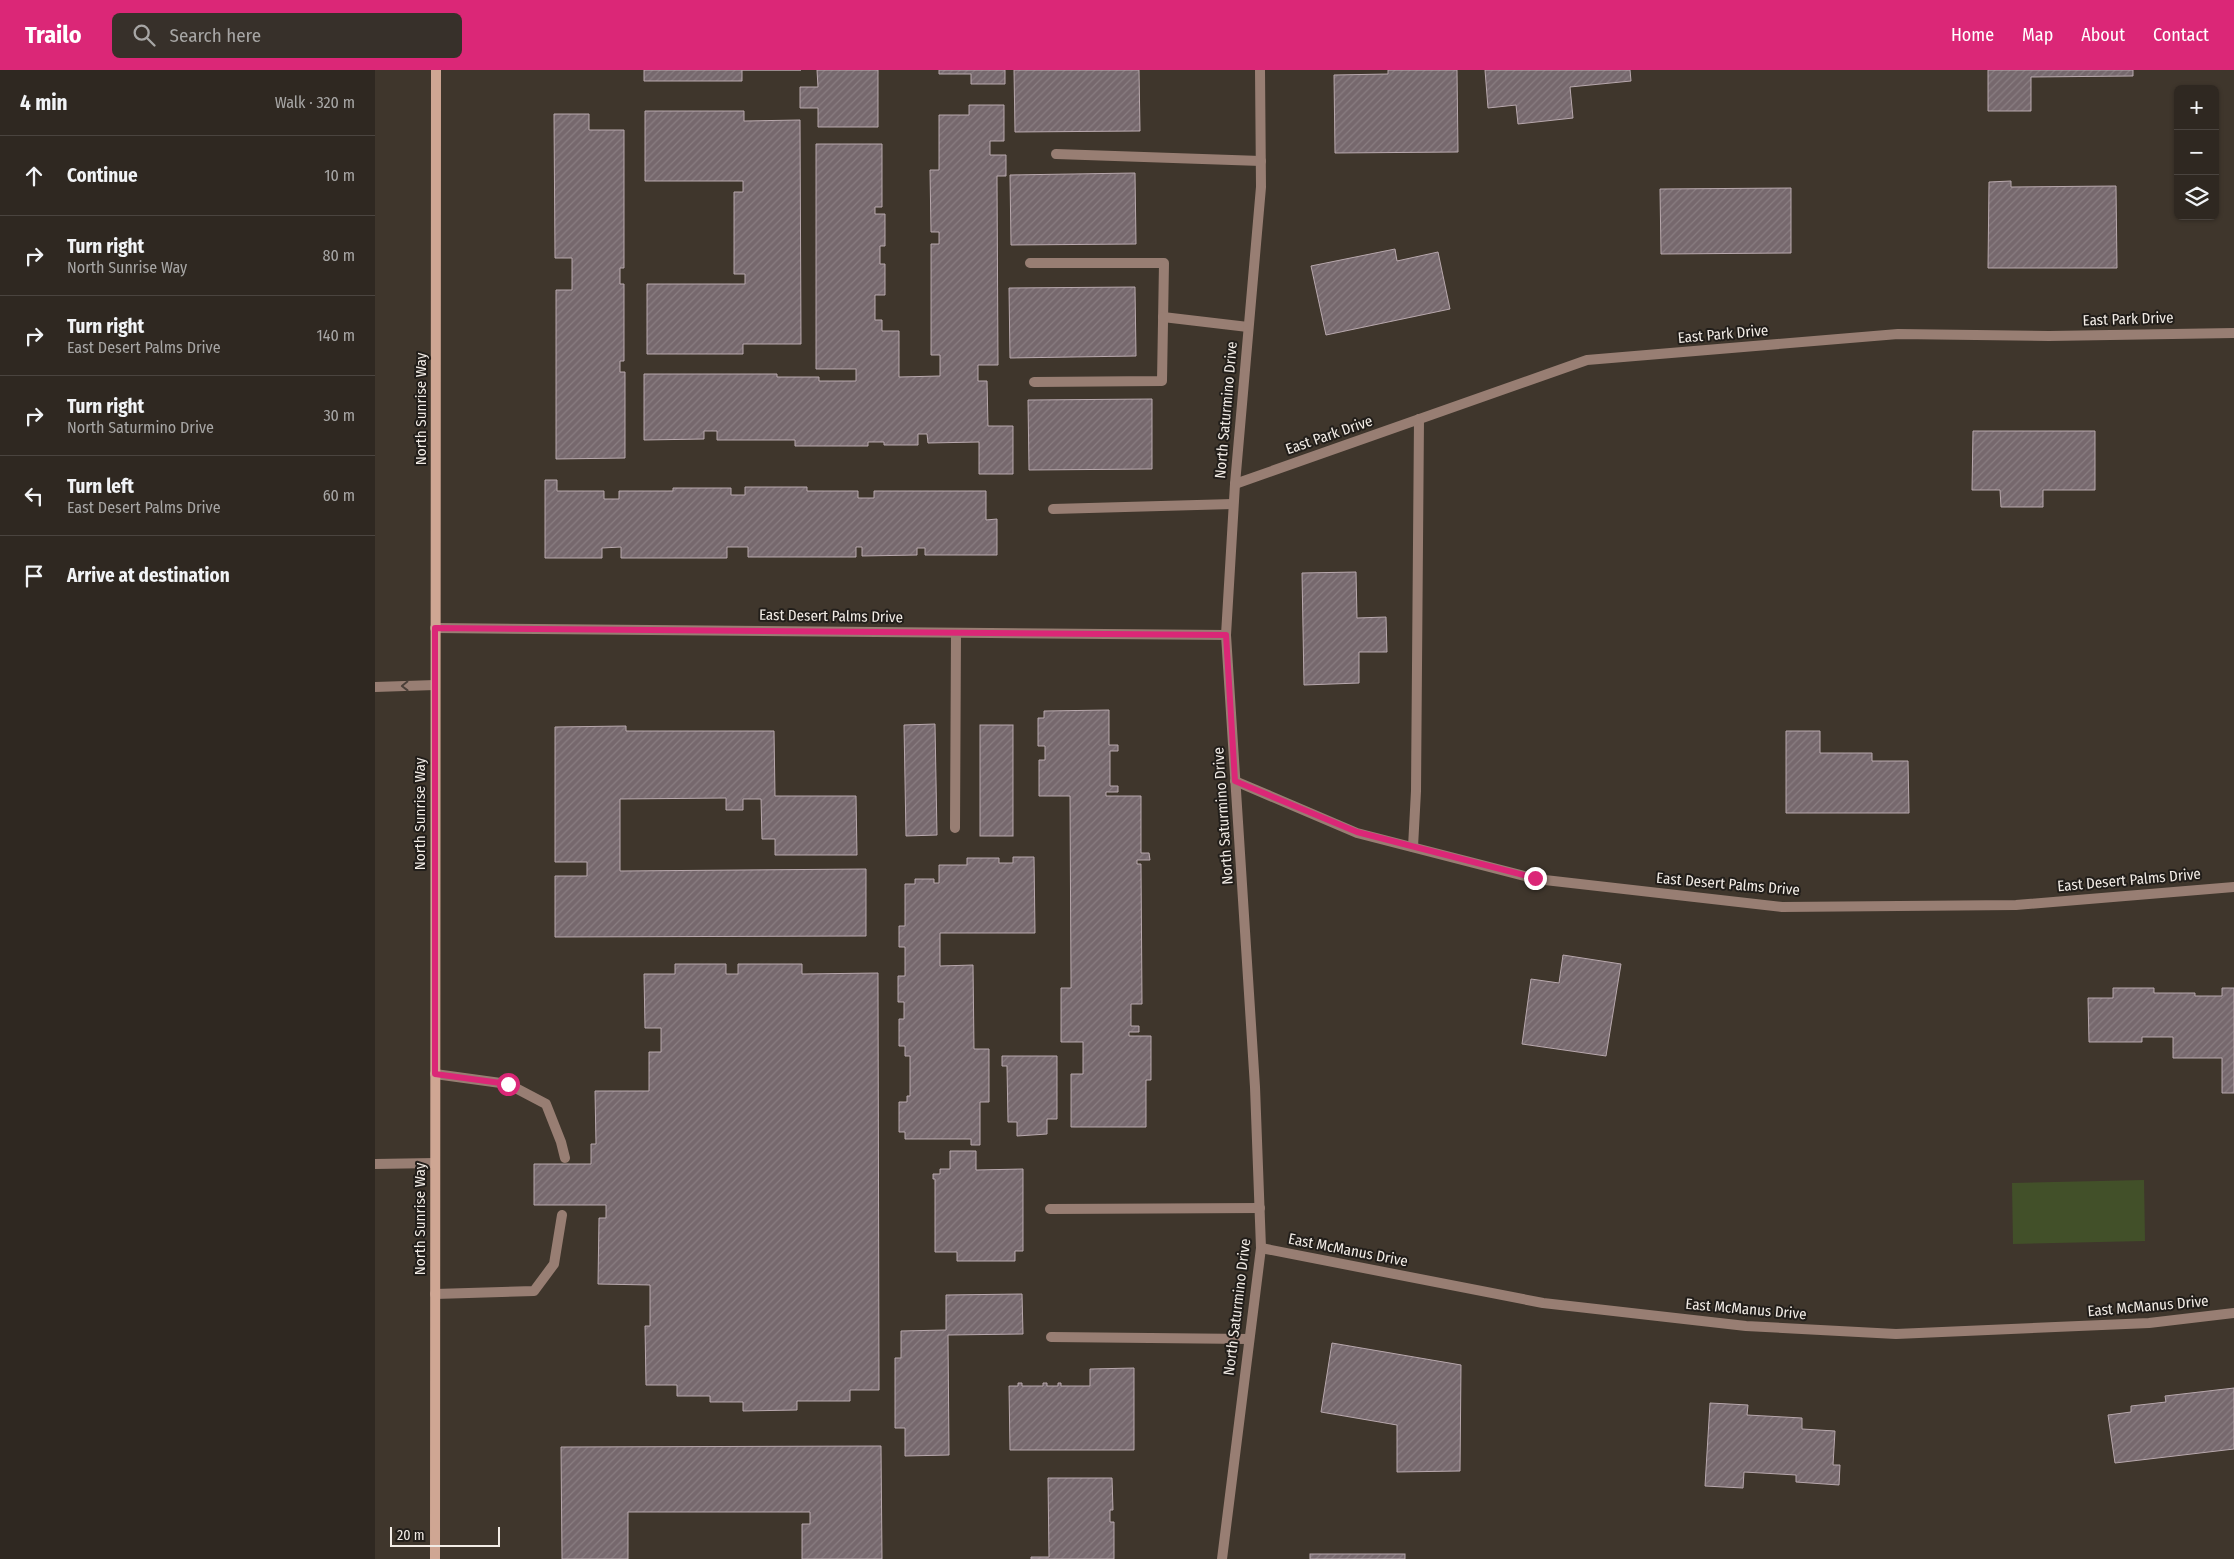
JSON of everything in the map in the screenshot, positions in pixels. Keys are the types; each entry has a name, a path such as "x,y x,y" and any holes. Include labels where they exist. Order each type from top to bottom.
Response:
{"main road":[{"name":"North Sunrise Way","path":"435,1559 436,70"}],"street":[{"name":"North Saturmino Drive","path":"1222,1559 1261,1248 1254,1068 1226,635 1233,504 1261,187 1260,70"},
{"path":"1056,154 1261,161"},
{"path":"1030,263 1164,263 1162,381 1034,382"},
{"path":"1163,317 1248,327"},
{"name":"East Park Drive","path":"1235,484 1587,360 1898,334 2049,336 2234,333"},
{"path":"1413,847 1416,791 1419,419"},
{"path":"1053,509 1233,504"},
{"name":"East Desert Palms Drive","path":"435,628 1226,635"},
{"path":"955,828 956,632"},
{"path":"375,687 435,685"},
{"name":"East Desert Palms Drive","path":"1235,781 1357,832 1535,878 1782,907 2016,905 2234,886"},
{"path":"435,1074 508,1084 547,1104 565,1158"},
{"path":"375,1164 435,1162"},
{"path":"1050,1208 1260,1208"},
{"path":"435,1294 534,1291 554,1264 562,1215"},
{"name":"East McManus Drive","path":"1261,1248 1543,1303 1755,1326 1896,1334 2149,1323 2234,1313"},
{"path":"1051,1337 1249,1339"}],"green space":[{"path":"2144,1180 2145,1241 2013,1244 2012,1183"}],"building":[{"path":"644,70 742,70 742,81 644,81"},
{"path":"817,70 878,70 878,127 818,127 818,108 800,108 800,87 818,87"},
{"path":"939,70 1005,70 1005,84 971,84 971,74 939,74"},
{"path":"1014,70 1139,70 1140,131 1015,132"},
{"path":"1388,70 1457,70 1458,152 1335,153 1334,75 1388,74"},
{"path":"1485,70 1630,70 1631,81 1570,87 1573,118 1518,124 1516,105 1488,108"},
{"path":"1988,70 2133,70 2133,76 2031,77 2031,111 1988,111"},
{"path":"969,105 1004,105 1004,141 990,141 990,155 1006,155 1006,176 997,176 998,365 978,365 978,381 987,381 988,426 1013,426 1013,474 979,474 979,442 928,443 927,434 918,434 918,445 884,445 884,442 868,442 868,446 795,446 795,440 717,440 717,431 704,431 704,439 644,440 644,374 777,374 777,377 819,377 819,381 856,381 856,369 816,369 816,144 882,144 882,207 875,207 875,214 885,214 885,246 880,246 880,264 885,264 885,295 875,295 875,320 882,320 882,331 899,331 899,377 940,376 940,355 931,355 931,244 939,244 939,232 931,232 930,170 939,170 939,115 969,115"},
{"path":"645,111 744,111 744,121 800,120 801,344 743,344 743,354 647,354 647,284 745,284 745,274 734,274 734,192 743,192 743,181 645,181"},
{"path":"554,114 589,114 589,130 624,130 624,268 620,268 620,284 624,284 624,361 620,361 620,372 625,372 625,458 556,459 556,290 572,290 572,258 555,258"},
{"path":"1135,173 1136,244 1011,245 1010,175"},
{"path":"2011,181 2011,187 2116,186 2117,268 1988,268 1989,182"},
{"path":"1791,188 1791,253 1661,254 1660,189"},
{"path":"1395,249 1397,261 1438,252 1450,309 1326,335 1311,266"},
{"path":"1135,287 1136,356 1010,358 1009,288"},
{"path":"1152,399 1152,469 1029,470 1028,400"},
{"path":"1973,431 2095,431 2095,490 2043,490 2043,507 2001,507 2000,490 1972,490"},
{"path":"545,480 557,480 557,491 604,491 604,499 619,499 619,491 673,491 673,488 731,488 731,495 745,495 745,487 807,487 807,491 858,491 858,498 874,498 874,491 986,491 986,520 997,519 997,555 925,555 925,548 917,548 917,555 862,556 862,547 856,547 856,557 748,557 748,547 727,547 727,558 621,558 621,547 602,548 602,558 545,558"},
{"path":"1356,572 1357,618 1386,617 1387,652 1359,652 1359,683 1304,685 1302,573"},
{"path":"1109,710 1109,745 1118,745 1118,751 1110,751 1110,786 1118,786 1118,792 1106,792 1106,796 1141,796 1141,853 1149,853 1150,860 1137,860 1137,864 1141,864 1142,1004 1131,1004 1131,1026 1139,1026 1139,1032 1129,1032 1129,1036 1151,1036 1151,1080 1146,1080 1146,1127 1071,1127 1071,1074 1083,1074 1083,1042 1061,1042 1061,988 1071,988 1070,796 1039,796 1039,760 1045,760 1045,746 1038,746 1038,718 1044,718 1044,711"},
{"path":"935,724 937,835 906,836 904,725"},
{"path":"980,725 1013,725 1013,836 980,836"},
{"path":"626,726 626,731 774,731 775,796 856,796 857,855 775,855 775,839 762,839 761,799 743,799 743,810 726,810 726,798 620,799 620,871 866,869 866,936 555,937 555,876 587,876 587,862 555,862 555,727"},
{"path":"1786,731 1820,731 1820,753 1872,753 1872,761 1908,761 1909,813 1786,813"},
{"path":"1013,857 1034,857 1035,933 940,933 940,966 973,965 974,1049 989,1049 989,1102 980,1102 980,1145 971,1145 971,1139 905,1139 905,1132 899,1132 899,1102 907,1102 907,1096 910,1096 910,1056 905,1056 905,1046 899,1046 899,1019 904,1019 904,1002 898,1002 898,976 905,976 905,947 899,947 899,926 905,926 905,884 915,884 915,879 934,879 934,883 939,883 939,865 967,865 967,858 999,858 999,863 1013,863"},
{"path":"1563,955 1621,964 1606,1056 1522,1044 1531,979 1559,983"},
{"path":"675,964 726,964 726,974 738,974 738,964 802,964 802,974 878,973 879,1390 850,1390 850,1401 797,1401 797,1410 743,1411 743,1402 710,1402 710,1396 677,1396 677,1385 646,1385 645,1326 650,1326 650,1285 598,1284 599,1218 606,1218 606,1205 534,1205 534,1164 591,1164 591,1144 596,1144 595,1091 649,1091 649,1052 661,1052 661,1028 645,1028 644,974 675,974"},
{"path":"2113,988 2154,988 2154,993 2195,993 2195,996 2222,996 2222,988 2234,988 2234,1093 2222,1093 2222,1058 2173,1058 2173,1037 2142,1037 2142,1042 2089,1042 2088,998 2113,998"},
{"path":"1002,1056 1057,1056 1057,1119 1047,1119 1047,1134 1017,1136 1017,1122 1008,1122 1007,1066 1002,1066"},
{"path":"950,1151 976,1151 976,1170 1023,1169 1023,1251 1015,1251 1015,1261 957,1261 957,1252 935,1252 935,1179 933,1179 933,1174 940,1174 940,1169 950,1169"},
{"path":"1022,1294 1023,1334 948,1335 949,1455 905,1456 905,1428 895,1428 895,1358 901,1358 901,1331 946,1330 946,1295"},
{"path":"1332,1343 1461,1365 1460,1471 1397,1472 1397,1425 1321,1412"},
{"path":"1134,1368 1134,1450 1010,1450 1009,1386 1018,1386 1018,1383 1022,1383 1022,1386 1043,1386 1043,1383 1047,1383 1047,1386 1058,1386 1058,1383 1061,1383 1061,1386 1090,1386 1090,1369"},
{"path":"2234,1388 2234,1449 2115,1463 2108,1415 2131,1412 2131,1406 2166,1402 2165,1396"},
{"path":"1710,1403 1748,1405 1747,1415 1802,1418 1802,1429 1835,1431 1833,1465 1840,1465 1839,1485 1796,1482 1796,1475 1744,1472 1743,1488 1705,1486"},
{"path":"881,1446 882,1559 802,1559 802,1524 810,1524 810,1512 628,1512 628,1559 562,1559 561,1447"},
{"path":"1048,1478 1112,1478 1113,1510 1110,1510 1110,1522 1114,1522 1114,1559 1031,1559 1031,1557 1049,1557"},
{"path":"1310,1554 1405,1554 1405,1559 1310,1559"}],"route":[{"path":"508,1084 435,1074 435,628 1226,635 1235,781 1357,832 1535,878"}]}
